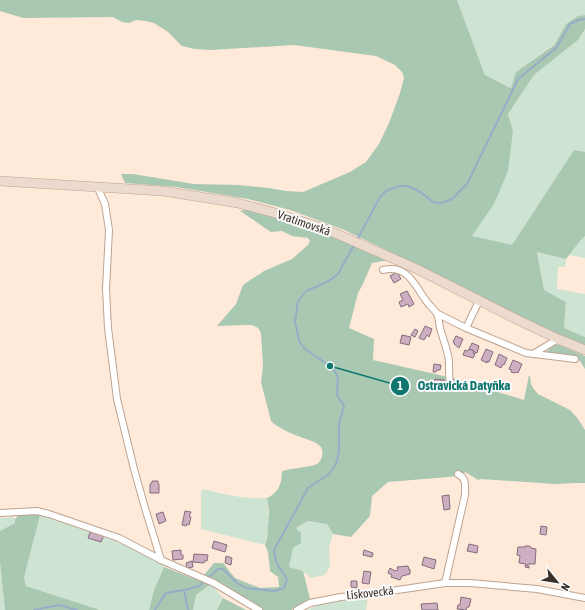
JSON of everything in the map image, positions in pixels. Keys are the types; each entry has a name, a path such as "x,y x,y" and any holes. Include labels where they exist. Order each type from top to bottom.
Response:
{"main road":[{"name":"Vratimovská","path":"0,181 163,191 238,203 279,214 326,229 417,269 479,301 558,339 585,350"}],"street":[{"path":"97,186 105,204 109,230 106,289 108,328 117,400 145,508 162,560"},
{"path":"383,270 387,269 399,271 412,279 427,303 438,314 466,328 526,353 575,359"},
{"path":"466,328 479,301"},
{"path":"438,314 449,360 448,374 450,386"},
{"path":"533,354 558,339"},
{"path":"445,584 465,495 464,481 461,475 458,474"},
{"path":"0,513 37,511 119,538 162,560 214,583 259,610"},
{"name":"Lískovecká","path":"297,610 310,603 341,596 445,584 470,583 537,589 585,598"}],"green space":[{"path":"0,0 457,0 485,75 511,88 516,72 554,45 566,24 578,16 585,15 585,29 578,40 534,75 508,114 513,131 508,171 494,204 472,236 512,245 574,150 585,152 585,236 566,259 537,252 544,290 566,302 564,328 585,337 585,345 523,318 342,229 290,210 248,199 176,187 125,183 121,174 133,174 194,184 239,185 303,192 350,172 366,162 379,144 389,123 400,93 404,78 402,72 395,65 376,56 294,45 210,50 195,49 182,46 168,32 154,23 136,20 129,23 122,22 113,17 23,18 0,11"},
{"path":"457,0 585,0 585,15 578,16 566,24 554,44 516,72 512,88 485,75"},
{"path":"585,29 585,152 574,150 512,245 471,237 494,204 513,131 508,114 534,75 578,40"},
{"path":"248,209 287,220 389,260 372,263 358,293 349,328 374,339 373,360 453,378 524,400 529,375 531,384 538,394 570,410 585,430 585,483 555,484 478,480 465,472 460,476 388,482 372,496 370,516 351,537 333,534 327,524 308,521 296,528 301,533 301,543 293,548 289,567 303,571 310,599 291,610 263,610 204,575 214,563 223,563 235,578 260,588 279,587 278,577 270,571 268,552 265,545 269,511 267,498 274,494 279,488 283,471 317,464 321,459 322,454 321,447 316,443 288,432 271,421 261,382 263,366 261,334 258,328 252,325 217,326 236,304 243,285 264,271 292,259 308,245 310,241 308,238 292,236 282,231 271,232 240,211"},
{"path":"585,236 585,258 569,255 580,241"},
{"path":"537,252 566,259 565,267 558,267 557,289 585,294 585,337 564,328 566,302 544,290"},
{"path":"554,345 560,345 585,356 585,369 577,359 548,353 547,351"},
{"path":"203,489 227,495 267,498 268,522 265,545 201,529 201,492"},
{"path":"19,515 40,515 24,578 26,586 100,610 5,610 0,562 0,531 15,523 15,519"},
{"path":"40,515 118,542 162,563 164,567 154,590 149,610 100,610 26,586 24,578"},
{"path":"13,517 15,519 15,523 0,531 0,518"},
{"path":"309,521 327,524 333,534 329,547 330,566 325,575 311,578 303,571 289,567 296,528"},
{"path":"0,562 5,610 0,610"},
{"path":"164,567 211,584 196,595 193,610 149,610 154,590"},
{"path":"211,584 223,598 217,610 193,610 196,595"},
{"path":"368,597 366,610 307,610 325,602"},
{"path":"223,598 244,609 246,610 217,610"}],"building":[{"path":"397,272 401,279 394,283 390,276"},
{"path":"407,291 414,304 409,307 408,304 401,307 399,302 403,300 400,294"},
{"path":"425,326 432,329 429,337 427,335 424,340 419,338"},
{"path":"415,329 418,331 415,337 411,335"},
{"path":"402,335 411,337 409,345 400,343"},
{"path":"456,336 463,339 459,348 453,342"},
{"path":"472,343 479,346 477,353 476,352 475,354 473,353 474,351 469,349"},
{"path":"469,349 474,351 473,353 475,354 473,358 463,355 465,350 468,351"},
{"path":"486,349 493,352 489,362 487,361 487,363 481,360"},
{"path":"499,354 507,358 501,368 495,365"},
{"path":"513,360 522,364 518,373 511,372 512,370 509,369"},
{"path":"434,364 441,365 440,370 433,372"},
{"path":"435,379 444,380 443,384 434,383"},
{"path":"152,481 158,481 159,493 150,493 150,484"},
{"path":"449,495 450,509 444,510 442,496"},
{"path":"185,511 191,512 189,516 191,517 189,525 187,524 186,526 182,525"},
{"path":"163,512 166,521 159,524 156,514"},
{"path":"541,526 547,527 546,535 540,534"},
{"path":"91,530 104,535 101,542 88,538"},
{"path":"214,541 227,545 225,552 212,548"},
{"path":"469,544 478,546 477,553 467,551"},
{"path":"525,546 536,549 535,564 528,564 527,566 529,566 529,568 525,567 526,564 519,563 520,556 517,555 518,547"},
{"path":"181,550 183,559 173,560 172,551"},
{"path":"364,550 373,553 372,557 363,555"},
{"path":"194,554 208,555 207,561 204,561 204,563 193,562"},
{"path":"226,556 232,558 231,565 225,563"},
{"path":"424,557 436,560 434,569 422,565"},
{"path":"192,561 193,567 187,568 186,563"},
{"path":"408,566 409,570 410,569 410,574 402,576 400,580 391,577 392,575 388,573 390,568 395,571 398,570 397,567"},
{"path":"364,571 371,572 369,584 362,583"},
{"path":"351,581 357,581 357,588 351,587"},
{"path":"461,597 471,599 469,607 467,607 466,610 457,609 458,605 460,605"},
{"path":"437,603 438,610 422,610 421,604"}],"waterway":[{"path":"357,240 380,197 386,191 399,186 407,186 419,191 433,202 441,203 452,199 467,184 518,79 557,47 570,24 578,20 585,19"},
{"path":"155,610 166,593 199,586 218,569 223,569 237,583 246,588 275,591 284,588 287,579 276,562 274,550 308,488 329,474 336,464 339,452 339,424 344,406 337,395 338,379 335,371 305,349 299,341 295,321 298,301 306,291 329,281 338,274 354,245"},
{"path":"184,590 188,610"},
{"path":"34,610 59,605 77,610"}],"place":[{"name":"Ostravická Datyňka","path":"330,366"}]}
